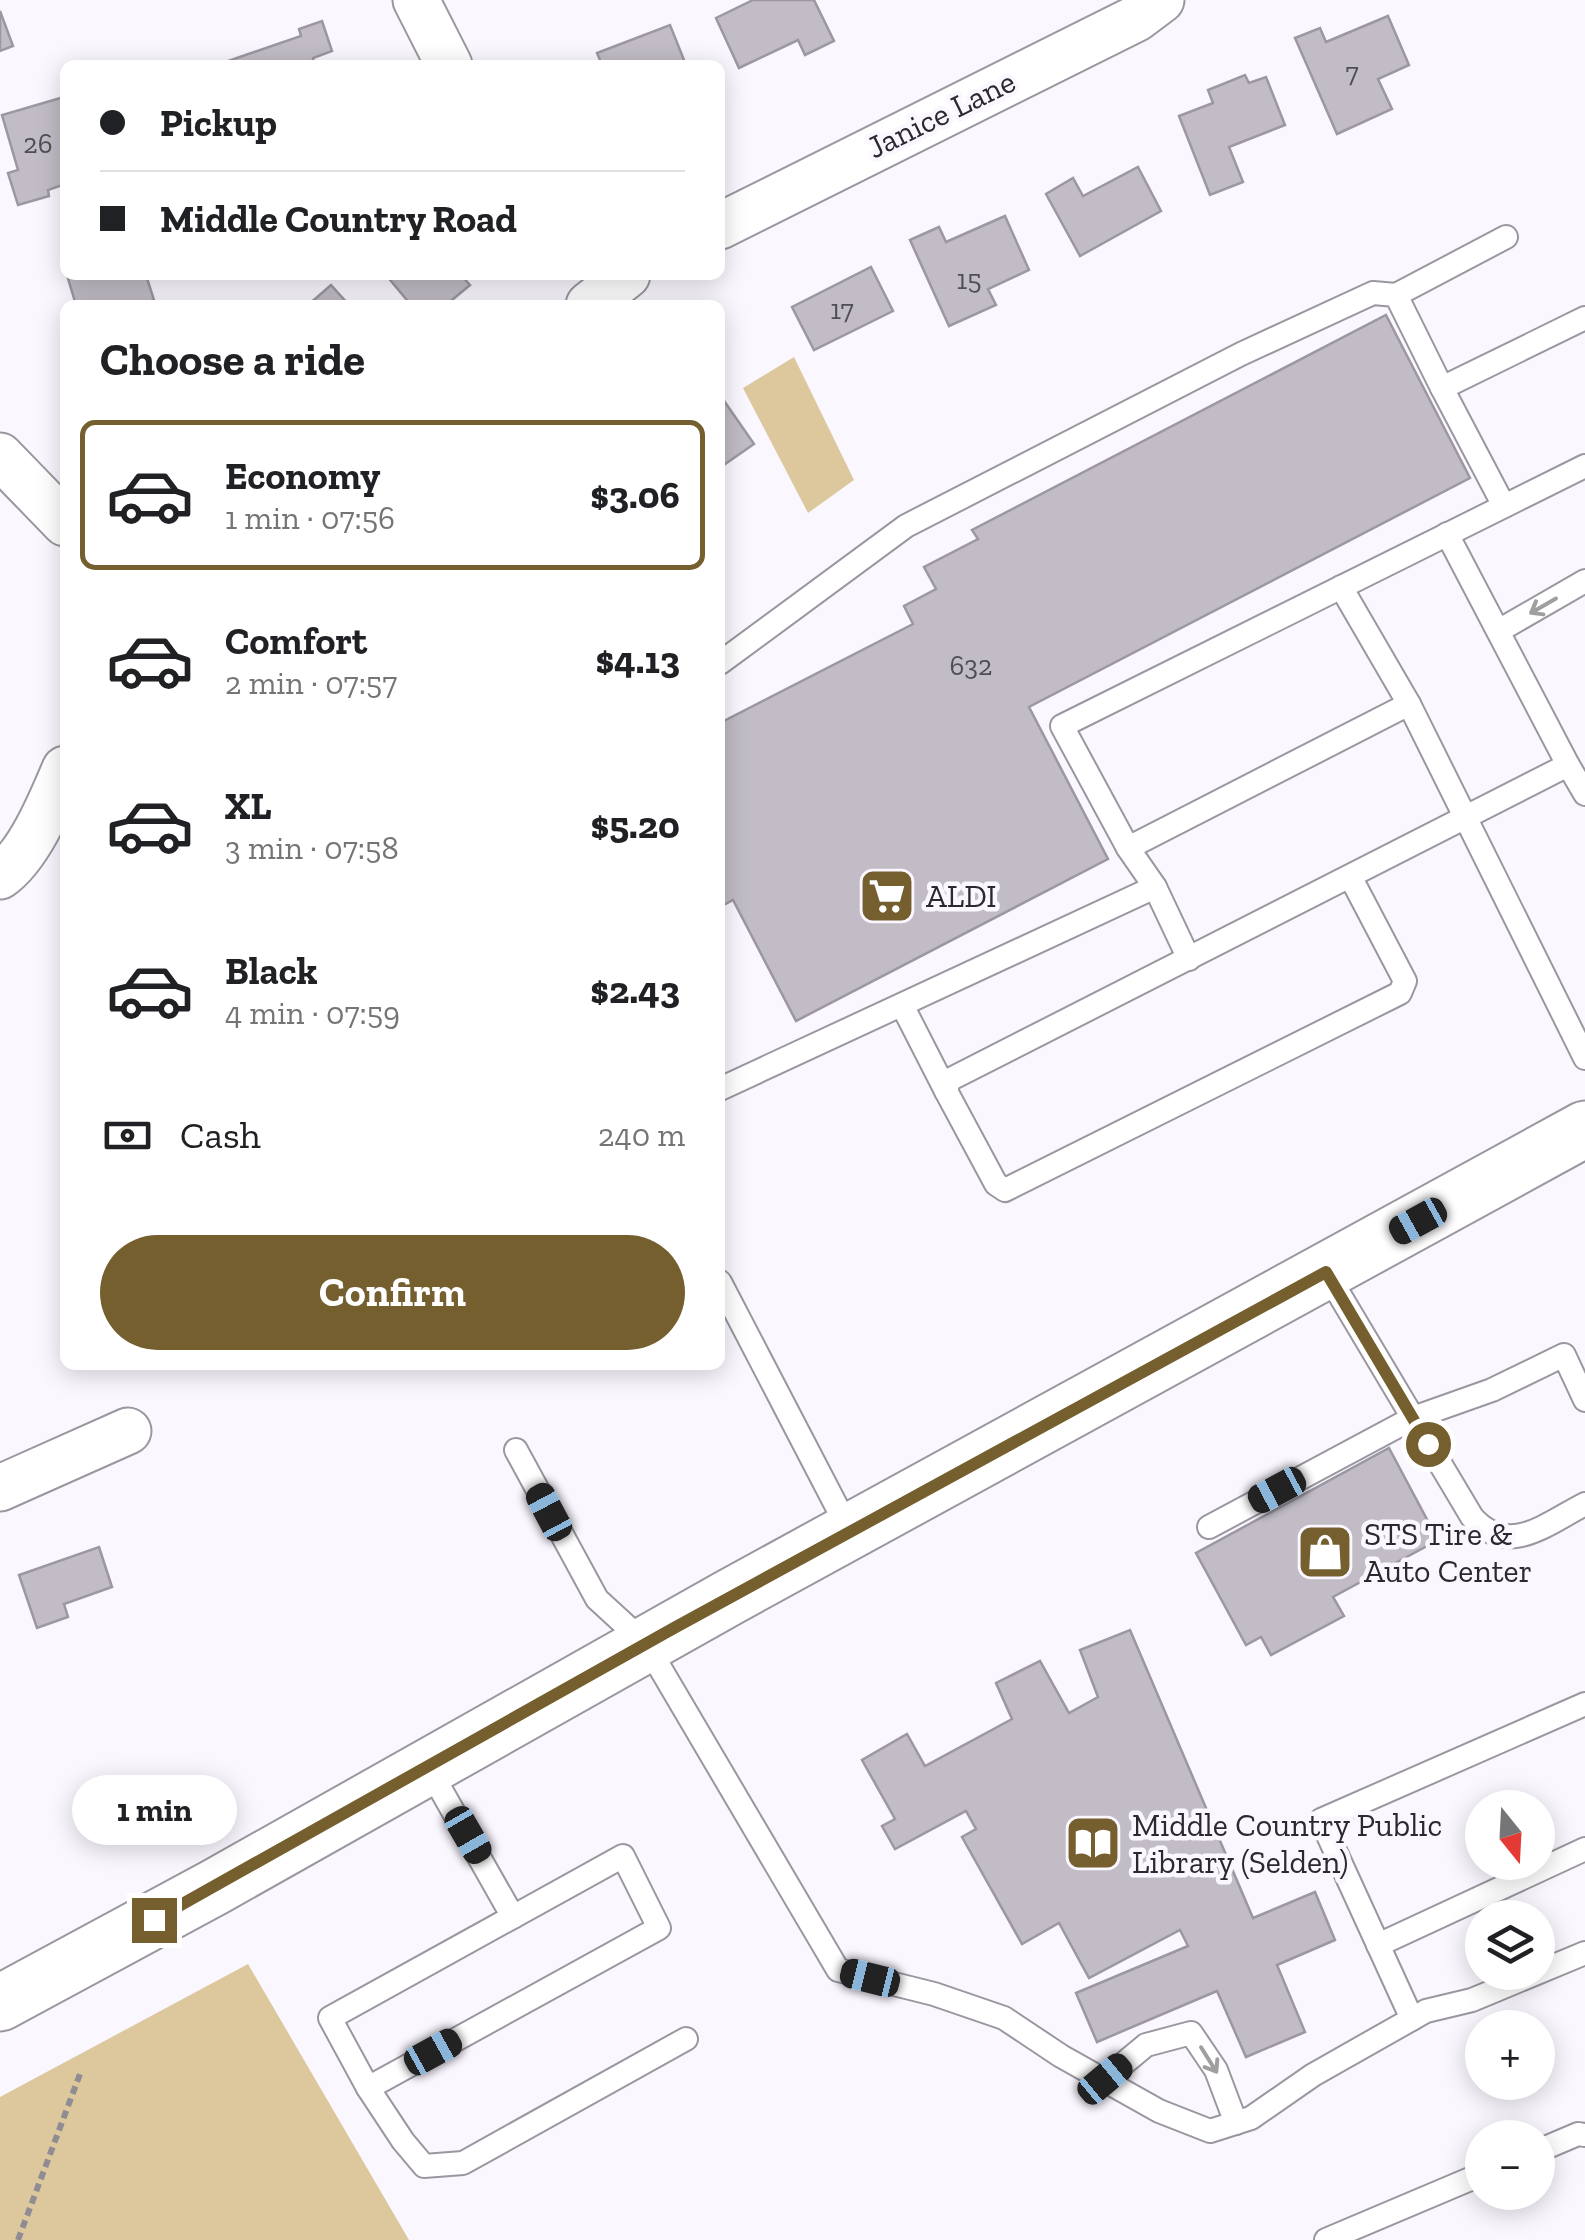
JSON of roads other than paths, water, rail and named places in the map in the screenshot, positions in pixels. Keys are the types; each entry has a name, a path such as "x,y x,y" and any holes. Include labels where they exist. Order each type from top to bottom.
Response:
{"main road":[{"path":"0,2003 215,1888 646,1644 1585,1129"}],"street":[{"path":"416,0 446,60"},
{"name":"Janice Lane","path":"725,224 1137,18 1160,0"},
{"path":"0,456 60,518"},
{"path":"0,876 14,867 60,779"},
{"path":"0,1488 128,1431"}],"lane":[{"path":"725,659 906,526 1241,354 1373,293 1396,295 1506,237"},
{"path":"1396,295 1504,506"},
{"path":"1442,388 1585,318"},
{"path":"1189,959 1154,887 1128,848 1062,726 1585,466"},
{"path":"1447,534 1585,794"},
{"path":"1500,630 1585,581"},
{"path":"1341,588 1409,704 1585,1058"},
{"path":"1128,848 1409,704"},
{"path":"946,1091 950,1080 1568,766"},
{"path":"902,1005 996,1184 1006,1190 1400,993 1405,981 1350,878"},
{"path":"725,1087 1154,887"},
{"path":"1326,1272 1484,1531 1504,1538 1525,1535 1585,1504"},
{"path":"725,1292 850,1532"},
{"path":"1209,1527 1413,1418 1492,1390 1564,1355 1585,1400"},
{"path":"516,1450 597,1599 646,1644 838,1970 934,1994 1004,2018 1061,2056 1159,2111 1210,2131 1251,2118 1313,2075 1426,2011 1472,2000 1585,1953"},
{"path":"1412,2019 1320,1820 1585,1704"},
{"path":"428,1766 513,1916"},
{"path":"1378,1945 1585,1849"},
{"path":"368,2088 659,1928 623,1856 330,2018 368,2088 424,2166 463,2163 686,2039"},
{"path":"1105,2079 1146,2045 1191,2033 1216,2070 1236,2122"},
{"path":"1555,2144 1585,2135"},
{"path":"1326,2240 1465,2181"}],"place":[{"name":"ALDI","path":"887,896"},
{"name":"STS Tire & Auto Center","path":"1325,1552"},
{"name":"Middle Country Public Library (Selden)","path":"1093,1843"}]}
